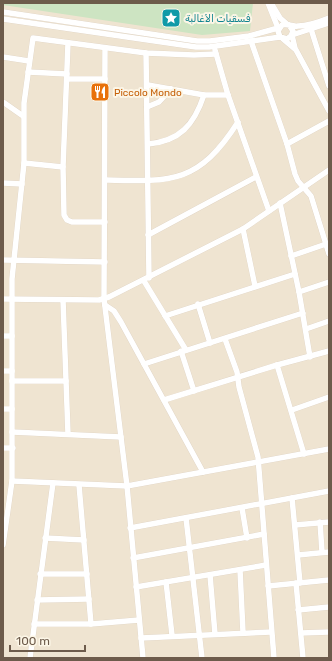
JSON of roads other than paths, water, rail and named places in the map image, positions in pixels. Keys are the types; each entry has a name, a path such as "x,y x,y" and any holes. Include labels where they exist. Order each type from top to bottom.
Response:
{"street":[{"path":"268,3 278,28 278,33 296,50"},
{"path":"271,3 280,18 292,29 296,50 329,111"},
{"path":"3,12 197,40 214,44 251,42 282,38 287,39 292,35 329,23"},
{"path":"3,19 196,47 249,36 278,28 282,25 309,25 329,18"},
{"path":"311,29 327,70 329,86"},
{"path":"3,545 12,481 12,300 14,260 24,163 23,116 33,38 146,53 216,54"},
{"path":"251,42 296,178 311,196 327,243 329,254"},
{"path":"68,43 63,167 65,218 72,222 105,222"},
{"path":"214,44 228,95 269,211"},
{"path":"106,48 105,302 127,486 143,658"},
{"path":"146,53 148,85 147,279 183,351 194,391"},
{"path":"3,57 29,61"},
{"path":"28,72 105,79"},
{"path":"148,85 204,95 228,95"},
{"path":"148,107 159,102 171,89"},
{"path":"148,144 168,140 184,130 196,116 204,95"},
{"path":"3,102 23,116"},
{"path":"286,144 329,121"},
{"path":"106,180 167,180 199,166 221,146 238,122"},
{"path":"24,163 63,167"},
{"path":"3,299 105,302 243,229 329,170"},
{"path":"148,235 256,177"},
{"path":"3,183 22,184"},
{"path":"280,203 299,292 310,357"},
{"path":"243,229 255,286"},
{"path":"291,256 327,243"},
{"path":"3,260 105,262"},
{"path":"165,316 198,304 295,274"},
{"path":"299,292 329,282"},
{"path":"63,300 68,434"},
{"path":"105,302 121,322 203,472"},
{"path":"198,304 210,343"},
{"path":"144,364 303,313"},
{"path":"306,329 329,321"},
{"path":"3,336 12,336"},
{"path":"225,338 238,378 258,462 274,658"},
{"path":"164,400 277,365 329,351"},
{"path":"277,365 292,410 304,454"},
{"path":"3,371 12,371"},
{"path":"12,381 66,381"},
{"path":"292,410 329,397"},
{"path":"3,409 12,409"},
{"path":"12,432 121,437"},
{"path":"3,448 13,448"},
{"path":"12,481 127,486 329,449"},
{"path":"30,658 53,483"},
{"path":"79,485 91,624"},
{"path":"130,528 329,491"},
{"path":"292,498 298,555 298,610 302,658"},
{"path":"242,508 247,538"},
{"path":"186,518 194,577 202,658"},
{"path":"320,522 322,552"},
{"path":"295,525 329,522"},
{"path":"133,558 264,534"},
{"path":"45,538 84,540"},
{"path":"298,555 329,552"},
{"path":"136,587 266,565"},
{"path":"240,570 243,632"},
{"path":"40,574 87,574"},
{"path":"210,575 215,634"},
{"path":"268,586 329,580"},
{"path":"166,582 172,635"},
{"path":"37,600 89,599"},
{"path":"298,610 329,607"},
{"path":"34,624 91,624 139,620"},
{"path":"141,638 172,635 271,632"},
{"path":"301,633 329,632"}],"place":[{"name":"فسقيات الأغالبة","path":"171,18"},
{"name":"Piccolo Mondo","path":"100,92"}]}
